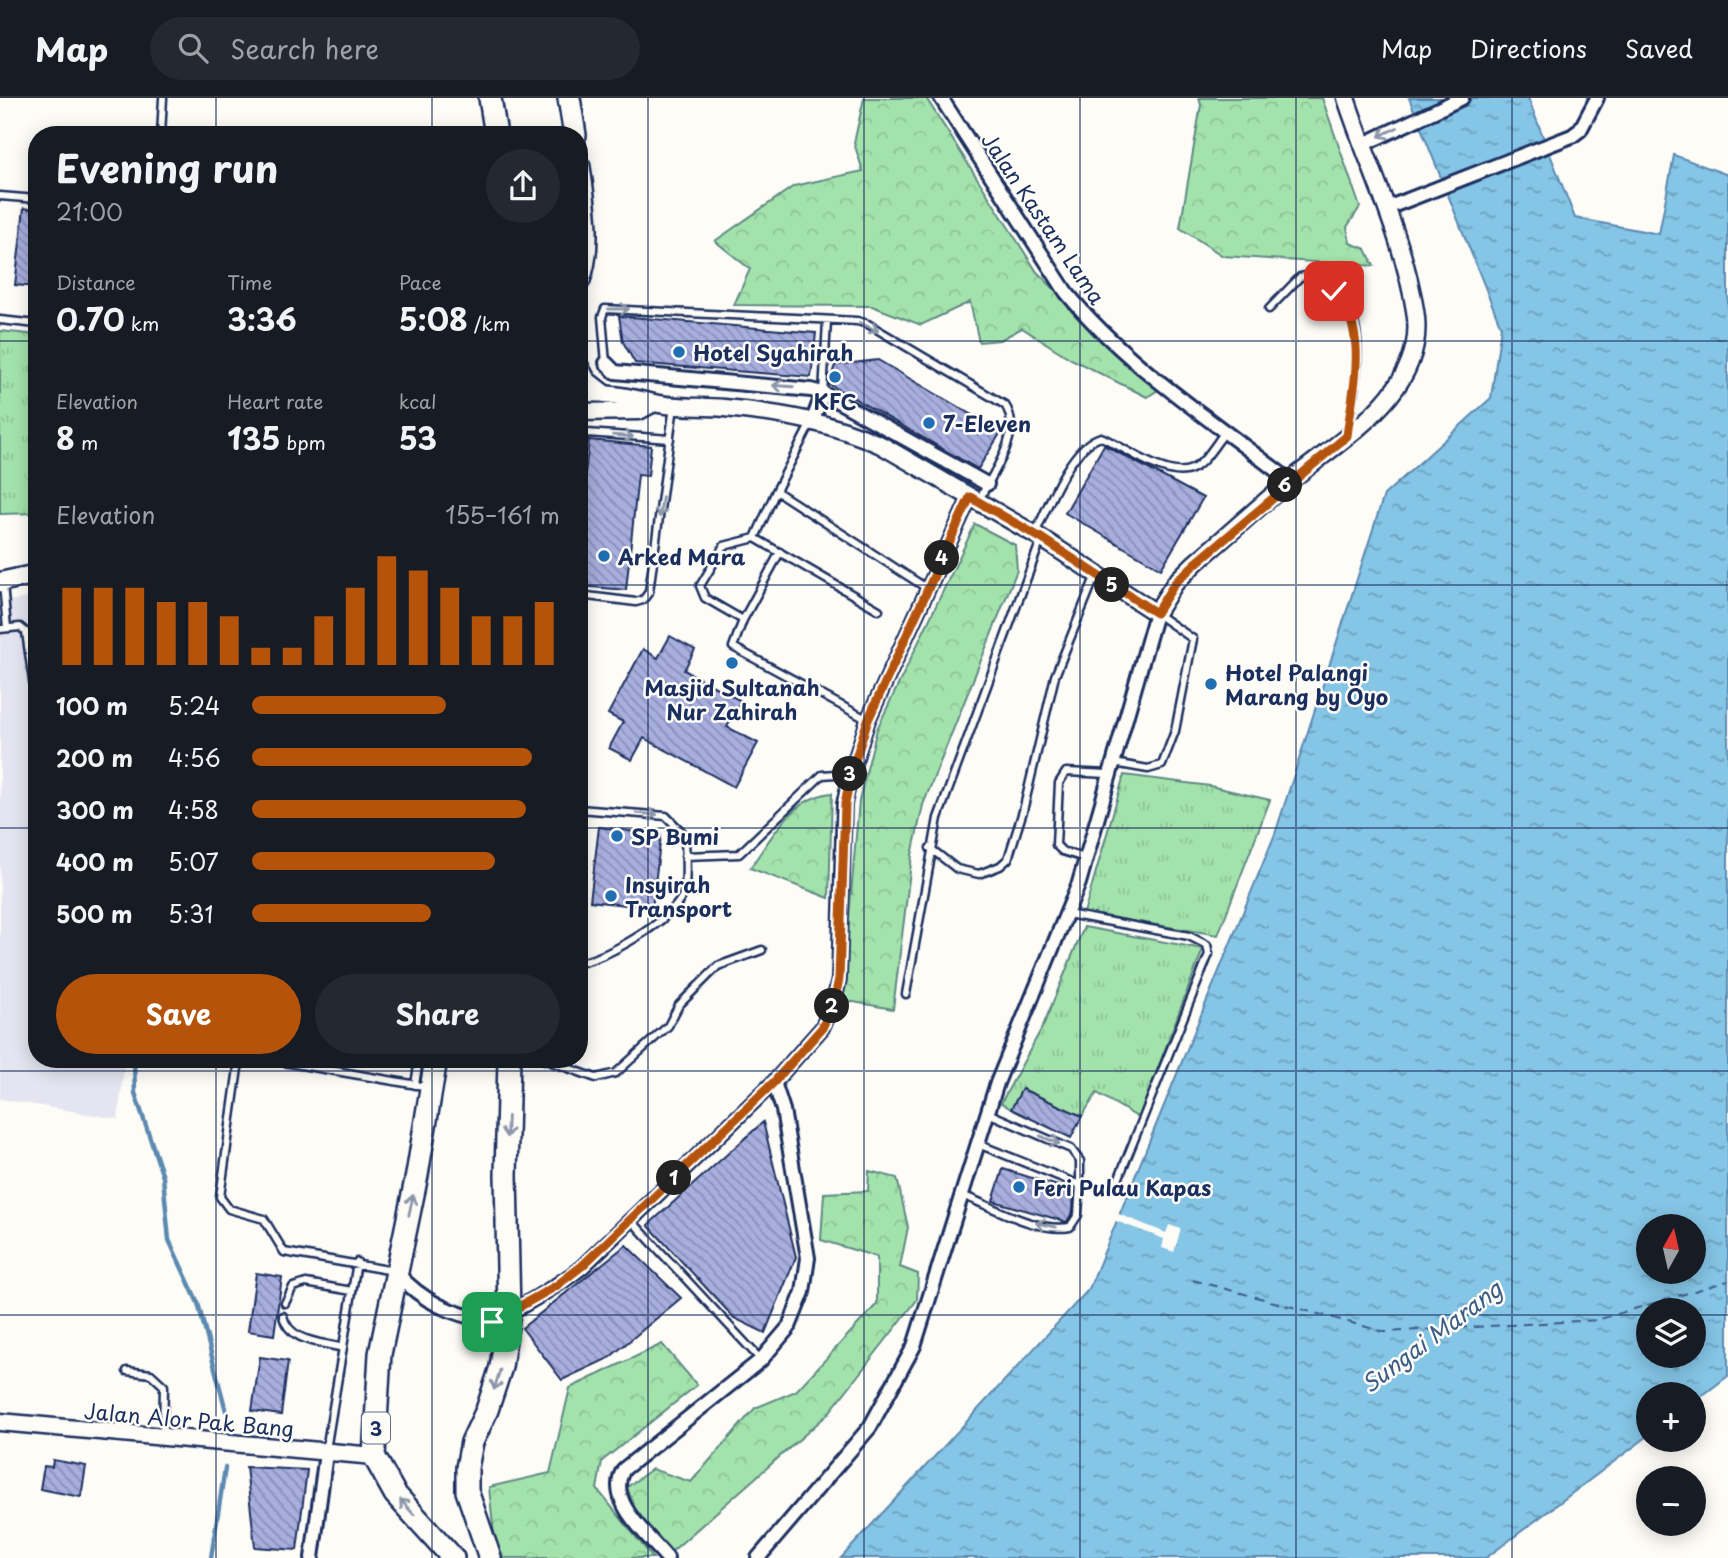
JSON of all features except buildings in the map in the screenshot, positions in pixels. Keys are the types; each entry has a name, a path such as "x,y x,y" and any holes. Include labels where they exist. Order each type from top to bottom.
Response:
{"highway":[{"path":"490,98 495,126"},
{"path":"569,98 574,126"},
{"name":"3","path":"432,1068 424,1086 396,1272 380,1354 374,1456 396,1494 453,1558"},
{"path":"490,1558 467,1491 467,1468 472,1442 487,1410 501,1367 509,1313 506,1175 509,1068"}],"main road":[{"path":"2,582 28,576"}],"street":[{"name":"Jalan Kastam Lama","path":"941,98 1066,292 1085,316 1121,349 1290,481"},
{"path":"758,1558 851,1452 891,1391 923,1322 997,1083 1067,915 1086,858 1156,613 1175,583 1195,564 1290,481 1347,436 1392,393 1413,352 1416,311 1387,208 1346,98"},
{"path":"1364,144 1462,98"},
{"path":"1387,208 1562,141 1580,130 1597,98"},
{"path":"606,363 615,372 796,387 823,393 987,484"},
{"path":"588,381 605,394"},
{"path":"588,393 641,397 654,403 813,419 881,445 1038,536 1156,613"},
{"path":"813,419 823,393"},
{"path":"588,412 631,412 654,403"},
{"path":"396,1272 413,1292 436,1306 492,1322 509,1313 564,1281 631,1220 774,1082 822,1028 834,1002 839,979 845,804 851,773 868,720 928,589 974,500"},
{"path":"667,1558 625,1508 620,1496 620,1476 624,1469 761,1360 789,1326 803,1292 808,1258 783,1110 774,1082"},
{"name":"Jalan Alor Pak Bang","path":"0,1422 250,1447 374,1456"},
{"path":"312,1558 326,1453"}],"lane":[{"path":"161,126 163,98"},
{"path":"0,196 28,198"},
{"path":"1269,309 1300,277 1307,275 1324,280 1345,303 1352,316 1356,343 1347,436"},
{"path":"606,363 602,317 606,309 868,324 1005,405 1011,413 1013,429 987,484 974,500"},
{"path":"0,320 28,323"},
{"path":"823,393 827,321"},
{"path":"588,597 636,602 643,600 649,592 674,404"},
{"path":"755,538 813,419"},
{"path":"906,994 930,848 1038,536 1069,467 1094,439 1104,438 1152,464 1183,471 1198,464 1226,430"},
{"path":"588,433 670,439"},
{"path":"776,491 928,589"},
{"path":"743,620 705,597 700,586 724,546 755,538 879,610"},
{"path":"780,552 743,620 733,647 868,720"},
{"path":"930,848 957,869 967,873 988,873 1007,859 1023,811 1055,676 1096,574"},
{"path":"2,582 4,629 20,627 26,632 28,646"},
{"path":"1086,858 1062,851 1056,845 1061,777 1072,771 1148,769 1162,765 1175,731 1193,639 1156,613"},
{"path":"685,856 739,854 822,775 851,773"},
{"path":"588,810 666,816 685,835 684,894 662,920 598,959 588,961"},
{"path":"1067,915 1189,936 1207,945 1209,954 1118,1180"},
{"path":"570,1068 596,1077 616,1073 668,1026 679,1006 718,966 762,950"},
{"path":"238,1068 220,1197 229,1209 264,1219 284,1252 357,1262 396,1272"},
{"path":"319,1068 424,1086 421,1068"},
{"path":"962,1195 1032,1222 1065,1228 1070,1227 1078,1215 1080,1161 1071,1149 988,1113"},
{"path":"978,1144 1080,1185"},
{"path":"631,1220 761,1360"},
{"path":"326,1453 357,1262"},
{"path":"285,1303 293,1287 306,1283 352,1291"},
{"path":"283,1316 289,1331 298,1337 343,1348"},
{"path":"127,1371 151,1374 164,1386 163,1439"}],"shaded area":[{"path":"28,598 28,1068 124,1068 118,1119 0,1099 0,602"}],"green space":[{"path":"864,98 926,98 1037,272 1158,390 1147,397 1071,359 1022,328 1000,340 979,342 970,302 921,325 872,306 734,305 750,269 715,241 794,186 863,171 854,143"},
{"path":"1199,98 1322,98 1360,207 1347,227 1350,243 1366,249 1374,266 1223,256 1180,228 1201,105"},
{"path":"0,331 28,334 28,513 0,514"},
{"path":"975,524 1015,545 1017,570 923,805 912,855 893,1009 842,1000 859,801 877,729"},
{"path":"1124,775 1210,786 1270,800 1218,935 1084,913"},
{"path":"832,793 829,898 750,868 794,810 818,796"},
{"path":"1084,927 1203,949 1139,1118 1097,1093 1082,1116 1023,1089 1011,1109 1001,1103 1043,1026"},
{"path":"869,1171 897,1178 908,1227 900,1267 918,1274 917,1300 828,1414 670,1553 638,1517 627,1487 652,1469 691,1482 755,1408 796,1391 877,1304 877,1257 821,1240 824,1193 868,1191"},
{"path":"662,1344 697,1385 602,1461 597,1489 653,1558 500,1558 495,1545 489,1487 550,1473 570,1388"}],"water":[{"name":"Sungai Marang","path":"1409,98 1528,98 1575,218 1659,234 1674,155 1728,175 1728,1376 1706,1393 1706,1382 1636,1382 1636,1445 1486,1558 841,1558 1089,1289 1275,834 1384,495 1491,398 1501,327"}],"pier":[{"path":"1116,1213 1166,1233 1169,1225 1181,1229 1174,1252 1162,1248 1164,1239 1113,1220"}],"waterway":[{"path":"134,1068 135,1093 163,1177 169,1240 198,1303 226,1411"},
{"path":"211,1558 225,1468"}],"ferry route":[{"path":"1193,1280 1385,1332 1597,1320 1728,1281"}],"place":[{"name":"Hotel Syahirah","path":"679,352"},
{"name":"KFC","path":"835,377"},
{"name":"7-Eleven","path":"929,423"},
{"name":"Arked Mara","path":"604,556"},
{"name":"Masjid Sultanah Nur Zahirah","path":"732,663"},
{"name":"Hotel Palangi Marang by Oyo","path":"1211,684"},
{"name":"SP Bumi","path":"617,836"},
{"name":"Insyirah Transport","path":"611,896"},
{"name":"Feri Pulau Kapas","path":"1019,1187"}],"route":[{"path":"492,1322 556,1286 582,1266 774,1082 822,1028 834,1002 839,979 845,804 857,751 868,720 970,497 1041,538 1156,613 1175,583 1195,564 1290,481 1347,436 1356,359 1355,327 1345,303 1334,291"}]}
